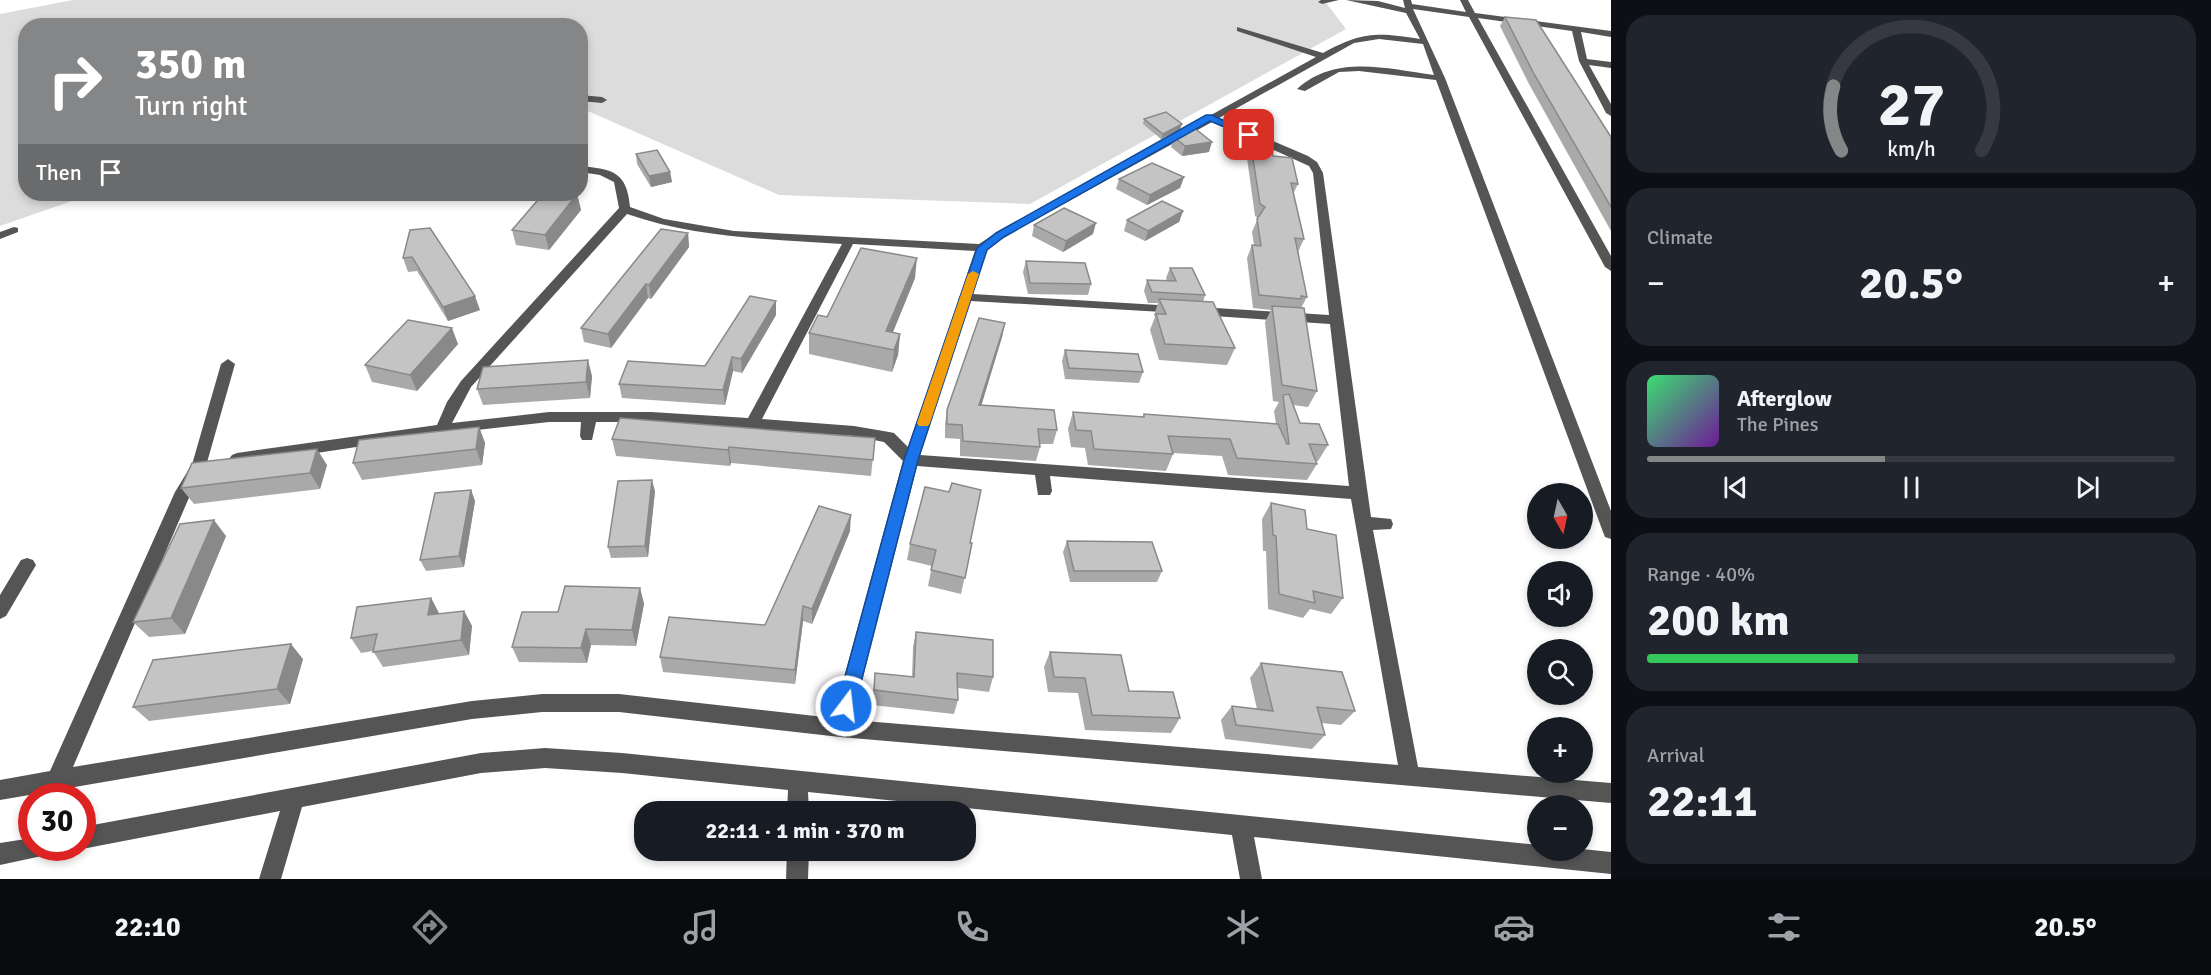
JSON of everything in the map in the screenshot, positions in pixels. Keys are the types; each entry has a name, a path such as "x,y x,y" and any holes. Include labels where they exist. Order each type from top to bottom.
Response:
{"street":[{"path":"1322,2 1335,0"},
{"path":"1350,0 1408,6 1467,6 1611,25"},
{"path":"1434,0 1611,34"},
{"path":"1408,6 1426,42 1440,78 1611,532"},
{"path":"1467,6 1611,267"},
{"path":"1240,29 1323,56"},
{"path":"1576,29 1583,61 1611,113"},
{"path":"840,728 911,460 982,248 1000,235 1209,117 1361,37 1426,42"},
{"path":"1583,61 1611,65"},
{"path":"1302,88 1337,70 1359,68 1440,78"},
{"path":"588,99 602,100"},
{"path":"1209,117 1304,158 1313,164 1318,173 1358,493 1410,776"},
{"path":"442,429 454,402 466,384 563,286 625,209 621,184 604,173 588,170"},
{"path":"625,209 662,222 734,234 982,248"},
{"path":"0,236 14,230"},
{"path":"752,424 849,241"},
{"path":"966,297 1029,307 1336,320"},
{"path":"56,783 183,492 198,466 228,364"},
{"path":"198,466 442,429 549,417 651,417 854,430 889,437 911,460 1042,472 1358,493"},
{"path":"586,436 589,417"},
{"path":"1042,472 1044,491"},
{"path":"1363,523 1384,524"},
{"path":"0,611 27,565"},
{"path":"79,783 334,732 472,710 542,703 619,703 840,728 1611,793"},
{"path":"96,835 481,763 545,758 1611,863"},
{"path":"798,782 798,801"},
{"path":"0,790 18,789"},
{"path":"270,879 294,799"},
{"path":"1241,826 1251,879"},
{"path":"0,854 18,848"},
{"path":"797,879 798,861"}],"shaded area":[{"path":"73,0 1324,0 1346,29 1030,204 779,195 588,111 588,18 18,18 18,201 72,201 0,226 0,14"}],"building":[{"path":"1505,17 1536,20 1611,137 1611,207 1534,74"},
{"path":"1166,112 1182,124 1163,134 1144,119"},
{"path":"1193,127 1212,142 1185,146 1174,137"},
{"path":"1251,146 1272,148 1273,156 1292,158 1298,184 1291,183 1304,239 1295,238 1307,297 1301,296 1301,299 1259,295 1252,245 1261,246 1257,219 1265,207 1260,204"},
{"path":"657,150 670,172 649,176 636,154"},
{"path":"1152,163 1184,177 1150,195 1119,179"},
{"path":"537,201 572,201 545,235 512,230"},
{"path":"1162,201 1183,211 1148,231 1127,220"},
{"path":"1064,208 1096,223 1066,241 1034,225"},
{"path":"430,228 475,296 443,307 412,257 403,258 410,230"},
{"path":"661,229 688,233 608,334 581,328"},
{"path":"861,248 917,258 886,331 900,334 894,350 809,333 818,315 827,317"},
{"path":"1026,261 1085,263 1091,284 1030,283"},
{"path":"1170,268 1192,268 1205,295 1152,292 1147,280 1176,281"},
{"path":"750,296 776,301 741,359 732,357 723,390 619,384 628,361 705,366"},
{"path":"1159,299 1213,302 1235,348 1165,344 1156,314 1166,314"},
{"path":"1272,306 1304,308 1317,391 1282,385"},
{"path":"979,318 1005,323 979,405 1054,410 1057,430 1038,429 1040,447 963,441 962,425 947,424 947,410"},
{"path":"408,320 452,328 410,375 365,365"},
{"path":"1065,350 1138,354 1143,372 1069,368"},
{"path":"588,360 586,382 477,389 483,367"},
{"path":"1289,394 1300,423 1319,424 1328,445 1309,444 1317,464 1237,458 1230,439 1168,436 1173,454 1094,449 1091,431 1076,430 1073,412 1144,417 1144,414 1278,424 1289,444 1283,395"},
{"path":"620,418 875,438 873,460 612,439"},
{"path":"479,427 476,449 353,463 359,440"},
{"path":"317,449 310,473 181,488 192,463"},
{"path":"652,480 645,546 608,547 618,481"},
{"path":"952,483 981,490 965,578 931,570 936,550 910,544 925,487 949,492"},
{"path":"471,490 459,556 420,560 435,493"},
{"path":"1271,503 1305,510 1307,529 1336,535 1343,598 1313,591 1315,603 1279,594 1276,536 1273,535"},
{"path":"819,506 851,515 812,609 803,606 795,670 660,657 669,617 765,625"},
{"path":"214,520 171,618 133,622 180,524"},
{"path":"1067,541 1152,542 1162,571 1074,571"},
{"path":"565,586 640,588 632,630 586,629 581,648 512,647 522,612 558,612"},
{"path":"431,598 428,615 464,611 461,640 373,652 377,634 351,638 357,607"},
{"path":"916,632 993,640 993,677 957,673 958,700 874,690 875,673 914,677"},
{"path":"291,644 277,689 133,707 153,660"},
{"path":"1050,652 1121,655 1129,691 1173,692 1180,718 1092,715 1085,678 1054,677"},
{"path":"1261,663 1342,672 1355,711 1317,707 1325,735 1236,725 1232,706 1273,711"}],"slow traffic":[{"path":"924,423 973,274"}],"route":[{"path":"846,706 911,460 982,248 1000,235 1209,117 1249,135"}]}
